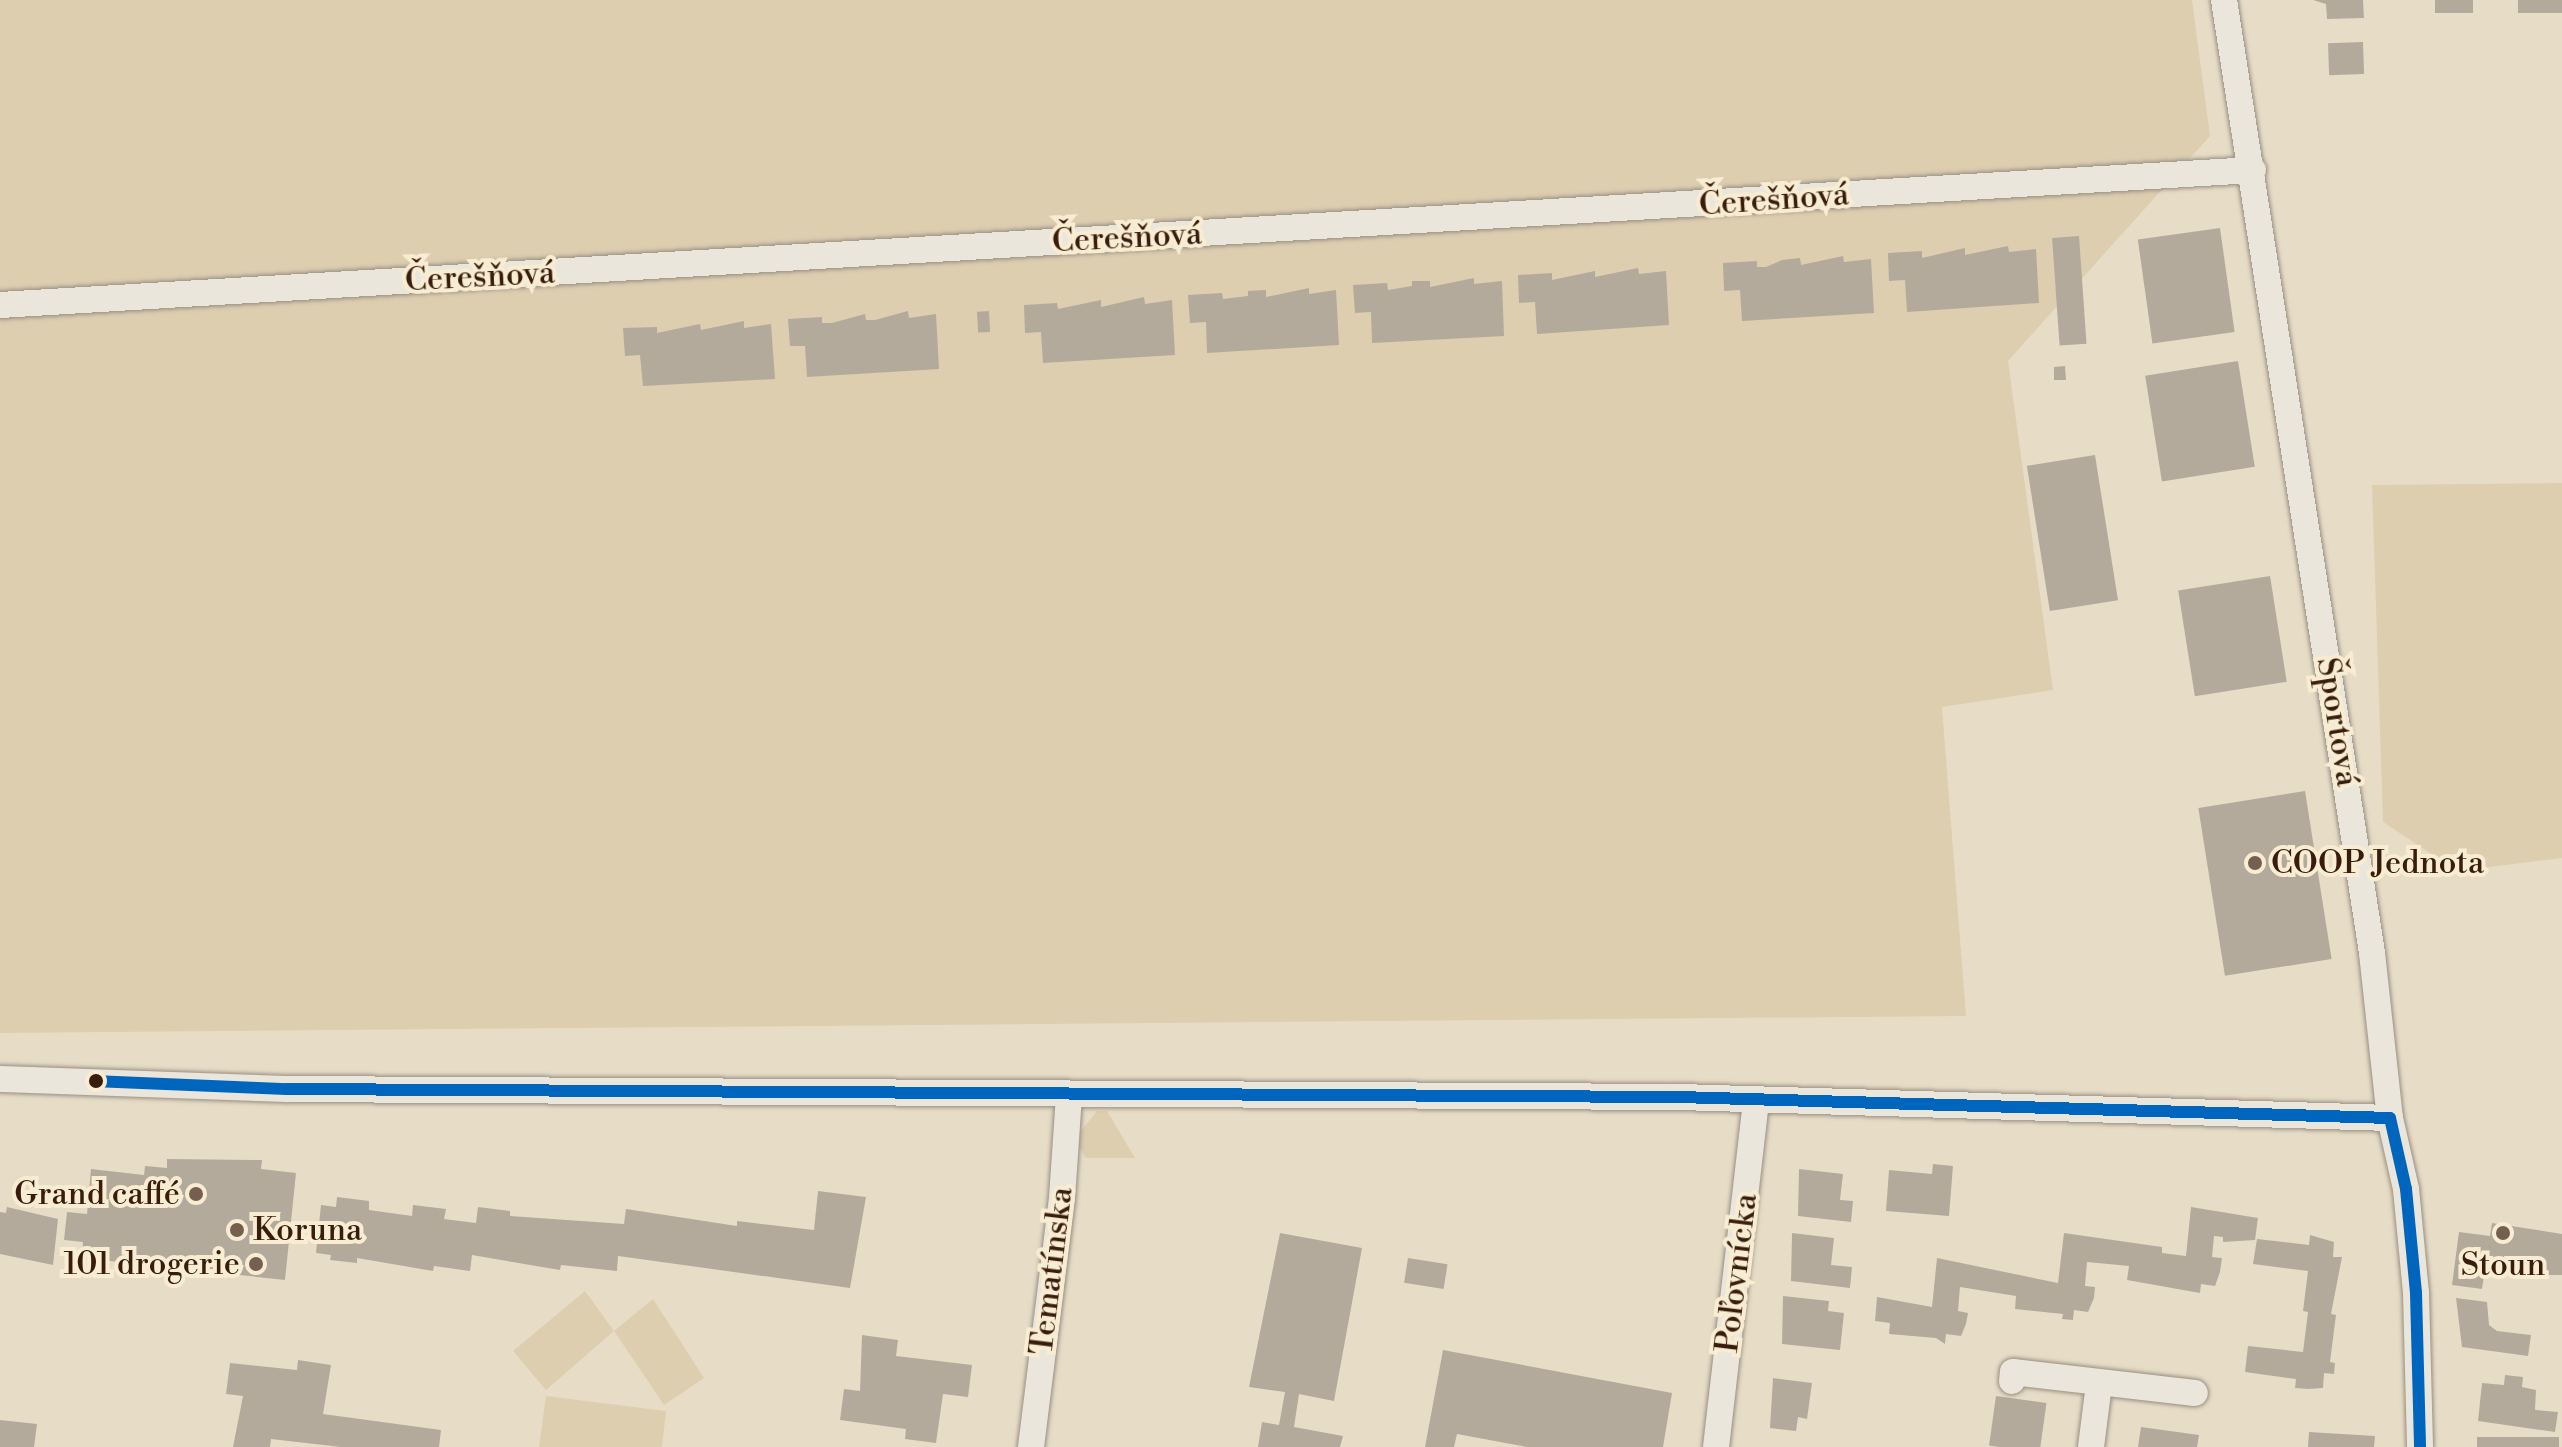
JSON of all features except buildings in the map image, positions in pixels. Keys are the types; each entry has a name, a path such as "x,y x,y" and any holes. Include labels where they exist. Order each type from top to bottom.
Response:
{"street":[{"name":"Športová","path":"2224,0 2253,170 2372,953 2390,1118 2406,1189 2416,1293 2420,1447"},
{"name":"Čerešňová","path":"0,305 2253,170"},
{"path":"0,1079 287,1089 1756,1100 2390,1118"},
{"name":"Tematínska","path":"1031,1447 1065,1170 1069,1094"},
{"name":"Poľovnícka","path":"1716,1447 1756,1100"},
{"path":"2012,1381 2013,1372 2195,1393"},
{"path":"2091,1447 2099,1384"}],"shaded area":[{"path":"0,0 2192,0 2210,136 2008,361 2053,690 1942,707 1966,1016 0,1033"},
{"path":"2562,483 2562,858 2457,871 2383,822 2372,485"},
{"path":"1097,1111 1107,1111 1135,1158 1086,1158 1079,1148 1080,1132"},
{"path":"585,1291 614,1331 546,1390 513,1351"},
{"path":"653,1299 704,1378 664,1405 614,1331"},
{"path":"546,1396 666,1411 662,1447 539,1447"}],"transit line":[{"path":"93,1081 287,1089 1679,1097 2390,1118"},
{"path":"2390,1118 2406,1189 2416,1293 2420,1447"}],"place":[{"name":"COOP Jednota","path":"2255,863"},
{"name":"Grand caffé","path":"196,1194"},
{"name":"Koruna","path":"237,1230"},
{"name":"Stoun","path":"2503,1233"},
{"name":"101 drogerie","path":"256,1264"}]}
